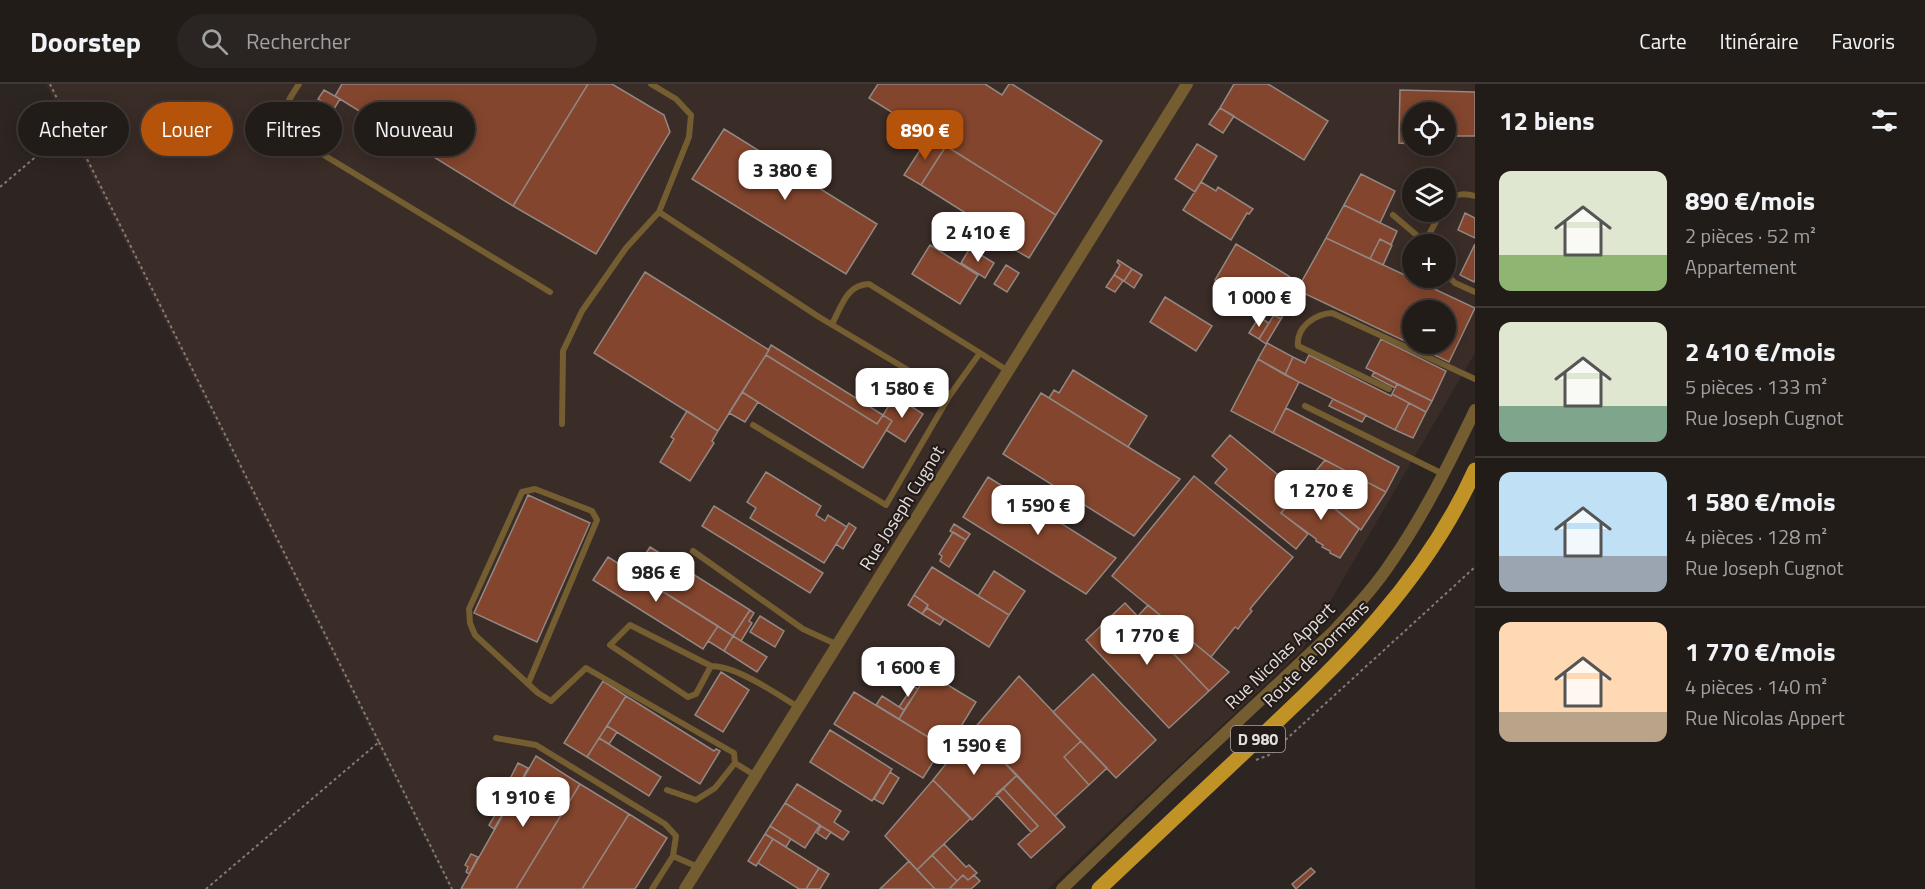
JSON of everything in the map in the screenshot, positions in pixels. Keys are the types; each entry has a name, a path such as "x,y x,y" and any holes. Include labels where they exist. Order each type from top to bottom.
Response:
{"main road":[{"name":"Route de Dormans","path":"1099,889 1242,755 1382,616 1429,552 1454,512 1475,470"}],"street":[{"name":"Rue Joseph Cugnot","path":"685,889 1187,84"},
{"name":"Rue Nicolas Appert","path":"1062,889 1171,783 1333,632 1355,608 1392,562 1422,514 1475,410"}],"lane":[{"path":"298,84 284,111 287,125 299,140 550,292"},
{"path":"562,424 563,351 582,311 627,248 658,212 689,137 691,115 676,99 651,84"},
{"path":"1456,195 1475,196"},
{"path":"658,212 832,324 950,395"},
{"path":"1393,215 1415,234"},
{"path":"1456,283 1475,292"},
{"path":"832,324 851,289 858,284 869,284 1008,371"},
{"path":"1389,389 1298,346 1299,334 1306,323 1320,314 1332,313 1475,379"},
{"path":"753,425 886,505 950,395 980,353"},
{"path":"1305,406 1444,474"},
{"path":"528,684 597,520 592,511 535,489 522,492 468,614 475,635 528,684 551,701 586,668 734,753 735,763 714,788 696,800 667,790"},
{"path":"693,551 803,628 838,645"},
{"path":"711,666 696,694 688,697 610,645 630,625 711,666 720,666 739,674 799,707"},
{"path":"496,738 536,745 665,824 676,836 673,856 651,889"},
{"path":"735,763 756,776"},
{"path":"673,856 699,867"}],"path":[{"path":"50,84 59,102"},
{"path":"0,187 37,156"},
{"path":"86,156 452,889"},
{"path":"1242,755 1257,760 1269,755 1475,567"},
{"path":"206,889 379,742"}],"shaded area":[{"path":"46,84 1475,84 1475,353 1302,650 1048,889 450,889 82,156 129,156 129,102 55,102"}],"building":[{"path":"342,84 588,84 513,206 432,156 475,156 475,102 354,102 354,108 335,96"},
{"path":"588,84 612,84 664,115 670,132 596,254 513,206"},
{"path":"878,84 985,84 1002,95 1009,84 1012,84 1102,141 1056,215 869,98"},
{"path":"1234,84 1268,84 1328,121 1304,160 1220,108"},
{"path":"324,90 340,99 338,102 323,102 318,99"},
{"path":"1400,90 1475,92 1475,136 1456,136 1456,102 1402,102 1402,134 1399,134"},
{"path":"1220,108 1234,116 1223,133 1209,124"},
{"path":"724,129 877,224 846,274 692,179"},
{"path":"1399,134 1402,134 1402,143 1399,143"},
{"path":"929,136 946,146 921,185 904,175"},
{"path":"1197,144 1217,156 1195,192 1175,179"},
{"path":"946,146 1056,215 1029,258 1012,248 1015,244 921,185"},
{"path":"1361,174 1395,191 1380,223 1344,205"},
{"path":"1201,182 1216,191 1218,187 1253,209 1249,214 1247,213 1231,240 1183,210"},
{"path":"1344,205 1397,231 1391,245 1380,239 1370,259 1326,238"},
{"path":"1465,213 1475,218 1475,238 1458,230"},
{"path":"1326,238 1402,274 1402,288 1432,288 1475,308 1456,347 1456,300 1402,300 1402,340 1297,290"},
{"path":"1380,239 1392,245 1383,265 1370,259"},
{"path":"1236,244 1300,283 1281,319 1215,280"},
{"path":"1475,244 1475,279 1474,282 1460,275"},
{"path":"930,245 978,275 960,304 912,274"},
{"path":"970,248 994,263 985,278 961,263"},
{"path":"1118,260 1132,269 1124,281 1114,275 1120,265"},
{"path":"1006,265 1019,273 1007,292 994,284"},
{"path":"1132,269 1142,275 1134,288 1124,281"},
{"path":"645,272 769,350 718,431 594,353"},
{"path":"1114,275 1123,281 1115,292 1106,287"},
{"path":"1165,297 1212,326 1196,351 1150,322"},
{"path":"1274,315 1281,319 1266,344 1259,339"},
{"path":"1259,317 1269,323 1259,339 1249,333"},
{"path":"1381,339 1402,349 1402,354 1411,354 1446,371 1432,401 1366,368"},
{"path":"1267,343 1293,357 1285,375 1258,359"},
{"path":"771,345 883,415 877,424 766,355"},
{"path":"1432,354 1453,354 1449,362"},
{"path":"766,355 877,424 883,415 892,421 863,468 742,392"},
{"path":"1309,355 1409,403 1395,430 1285,375 1293,357 1305,363"},
{"path":"1258,359 1299,382 1273,433 1231,411"},
{"path":"1073,370 1147,416 1128,447 1049,398 1054,390 1059,393"},
{"path":"1374,372 1397,384 1395,388 1372,376"},
{"path":"1397,384 1432,401 1426,412 1392,394"},
{"path":"742,392 758,402 745,422 729,413"},
{"path":"1041,393 1180,479 1134,536 1003,454"},
{"path":"895,396 923,414 905,442 886,430 892,421 883,415"},
{"path":"1333,399 1366,415 1362,422 1329,406"},
{"path":"1409,403 1426,412 1413,438 1395,430"},
{"path":"1286,408 1399,467 1386,492 1273,433"},
{"path":"687,411 718,431 712,441 714,443 690,481 660,462 674,439 671,437"},
{"path":"1230,435 1290,485 1296,477 1305,484 1281,513 1308,534 1296,549 1215,483 1227,469 1212,456"},
{"path":"1325,460 1386,492 1361,530 1305,484"},
{"path":"766,472 821,506 816,515 825,521 828,515 847,527 824,563 750,518 756,508 747,502"},
{"path":"1194,476 1293,557 1250,609 1252,611 1238,629 1235,627 1211,657 1112,576"},
{"path":"988,477 1116,558 1086,594 963,517"},
{"path":"1305,484 1359,529 1340,558 1322,547 1323,545 1316,539 1281,513"},
{"path":"528,495 590,523 537,642 474,613"},
{"path":"714,506 823,573 810,593 702,526"},
{"path":"849,523 856,528 843,549 836,544"},
{"path":"954,524 970,534 966,540 950,531"},
{"path":"953,532 966,540 949,567 940,561 942,556 939,554"},
{"path":"650,547 750,610 733,636 633,573"},
{"path":"608,557 718,626 703,649 593,580"},
{"path":"932,567 1009,615 989,647 927,608 928,605 914,595"},
{"path":"994,571 1025,591 1009,615 978,596"},
{"path":"914,595 928,605 922,614 908,605"},
{"path":"1125,603 1209,691 1169,728 1086,640"},
{"path":"1148,605 1229,672 1209,691 1138,616"},
{"path":"927,608 944,619 940,625 922,614"},
{"path":"750,610 754,613 749,621 752,623 741,641 733,636"},
{"path":"760,616 784,631 775,647 750,632"},
{"path":"718,626 733,636 724,651 708,641"},
{"path":"733,636 767,657 757,672 724,651"},
{"path":"721,672 749,690 723,732 695,715"},
{"path":"928,673 976,702 947,749 899,719"},
{"path":"1093,674 1156,740 1116,778 1053,712"},
{"path":"1019,676 1081,741 1064,757 1089,785 1055,816 973,730"},
{"path":"603,681 626,696 587,757 564,743"},
{"path":"913,686 918,689 904,710 899,707"},
{"path":"854,692 943,746 923,778 834,724"},
{"path":"626,696 714,751 716,749 720,751 700,784 607,726"},
{"path":"882,696 904,710 899,719 876,705"},
{"path":"607,726 617,732 609,744 599,738"},
{"path":"830,730 892,769 872,801 810,762"},
{"path":"973,730 1017,775 972,820 933,780"},
{"path":"599,738 661,777 649,796 587,757"},
{"path":"1081,741 1107,768 1089,785 1064,757"},
{"path":"536,756 580,784 516,889 461,889"},
{"path":"518,763 528,768 518,786 509,781"},
{"path":"890,772 899,778 883,804 874,799"},
{"path":"1017,775 1065,827 1031,858 1018,844 1038,826 1003,788"},
{"path":"933,780 971,818 917,870 885,836"},
{"path":"580,784 629,814 582,889 516,889"},
{"path":"797,784 841,811 834,822 849,832 843,840 785,803"},
{"path":"1003,788 1038,826 1031,832 996,794"},
{"path":"504,800 509,802 494,829 489,825"},
{"path":"785,803 820,825 805,848 770,826"},
{"path":"629,814 667,838 635,889 582,889"},
{"path":"770,826 791,839 786,847 765,834"},
{"path":"821,826 831,832 826,839 817,833"},
{"path":"765,834 773,839 756,866 748,861"},
{"path":"773,839 819,868 806,889 799,889 758,863"},
{"path":"944,844 966,867 969,865 977,873 968,880 963,875 957,881 932,855"},
{"path":"471,854 478,857 469,874 466,872 468,867 465,865"},
{"path":"932,855 957,881 949,889 935,889 917,870"},
{"path":"909,861 935,889 880,889"},
{"path":"819,868 829,874 820,889 806,889"},
{"path":"1311,868 1315,872 1296,889 1292,884"},
{"path":"963,875 968,880 974,875 980,881 971,889 949,889"}]}
